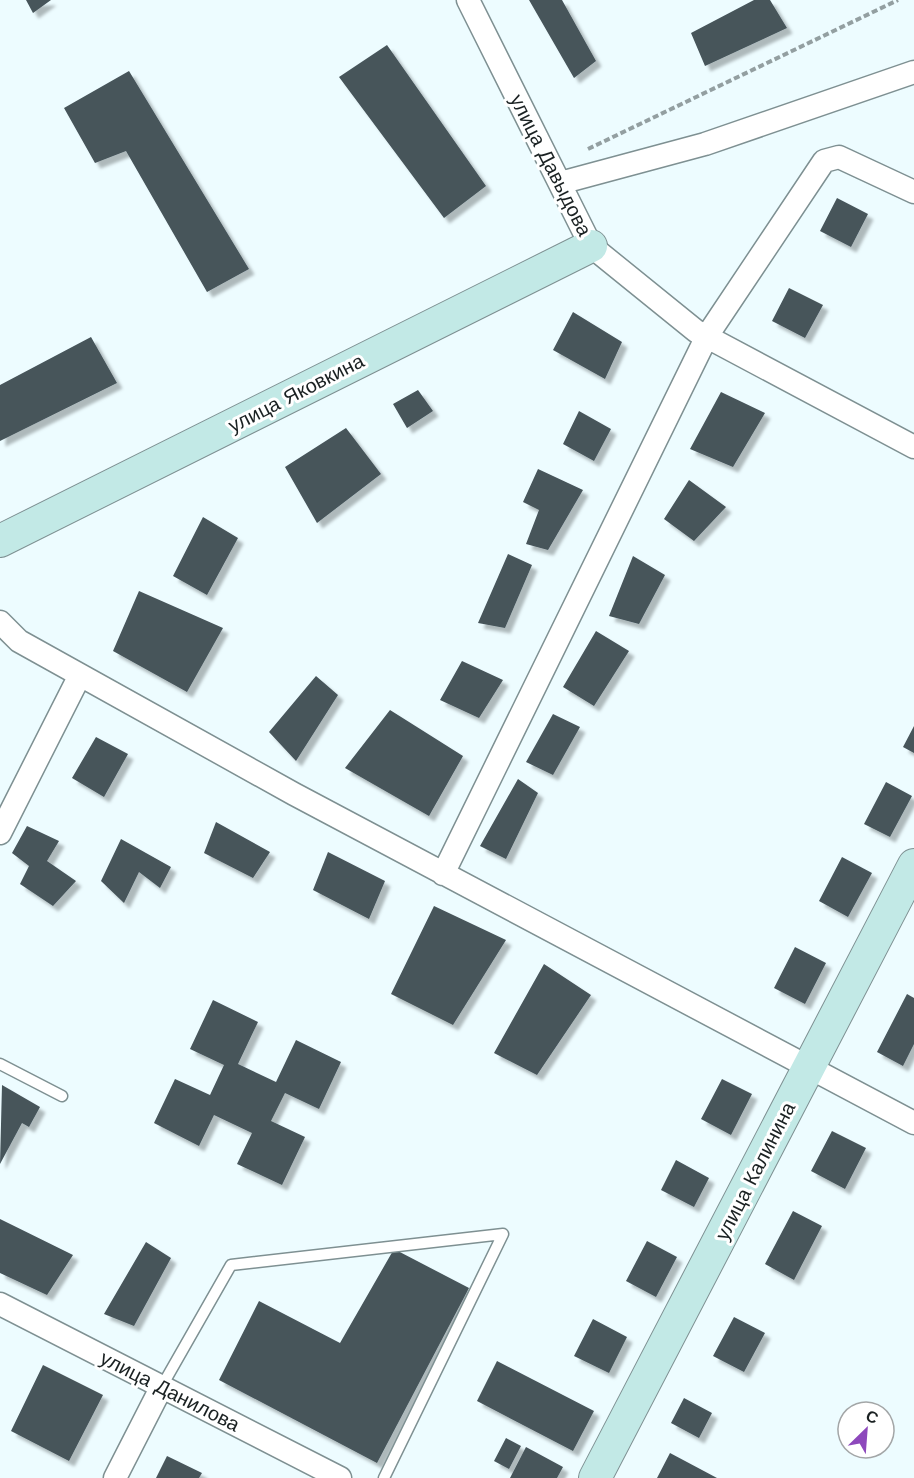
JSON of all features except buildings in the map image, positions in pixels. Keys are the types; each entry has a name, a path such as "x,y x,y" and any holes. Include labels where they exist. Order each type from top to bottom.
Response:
{"street":[{"name":"улица Давыдова","path":"468,0 591,246 707,336 914,447"},
{"path":"555,174 705,144 914,72"},
{"path":"443,874 707,336 824,161 839,157 914,192"},
{"name":"улица Яковкина","path":"0,541 591,246"},
{"path":"0,622 19,641 294,794 914,1123"},
{"path":"0,833 80,675"},
{"name":"улица Калинина","path":"595,1478 914,865"},
{"name":"улица Данилова","path":"0,1304 340,1478"},
{"path":"115,1478 162,1386"}],"lane":[{"path":"0,1064 62,1096"},
{"path":"162,1386 231,1265 503,1234 384,1478"}],"path":[{"path":"555,174 898,0"}]}
